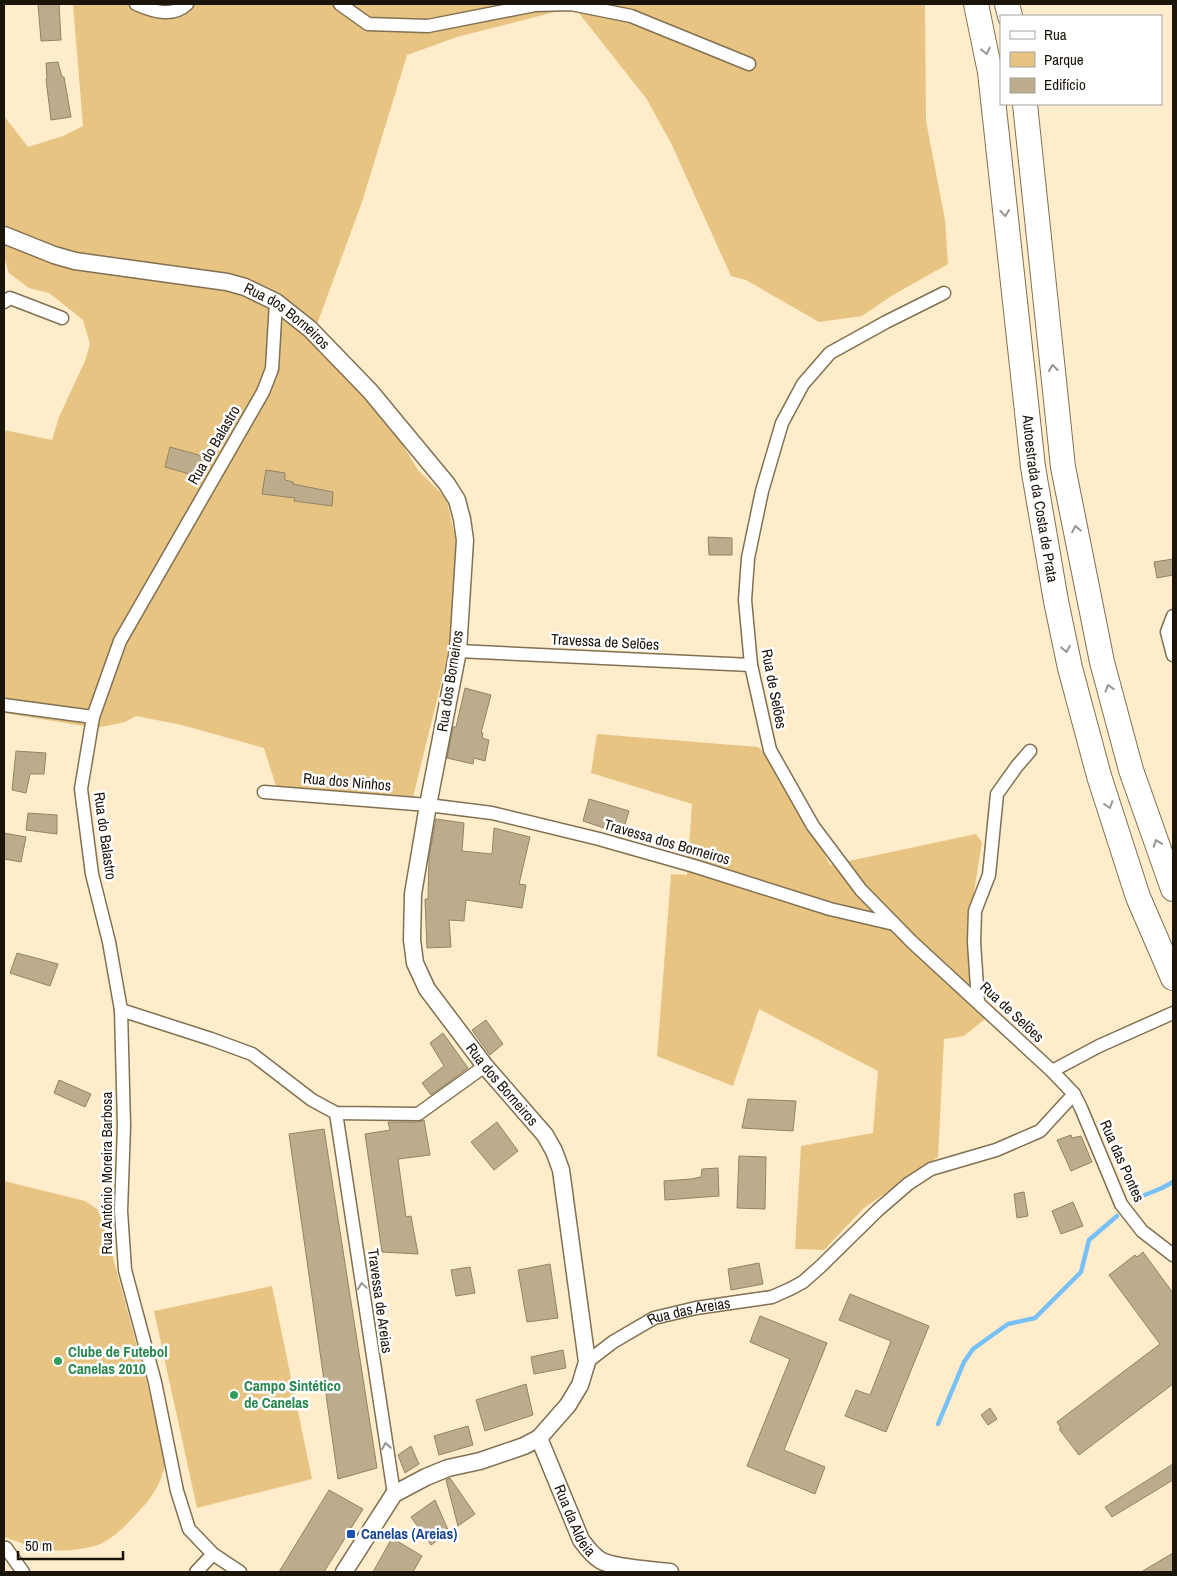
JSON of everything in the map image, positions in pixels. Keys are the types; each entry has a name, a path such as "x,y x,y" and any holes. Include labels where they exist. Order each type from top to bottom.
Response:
{"highway":[{"name":"Autoestrada da Costa de Prata","path":"976,4 990,72 1033,467 1056,601 1068,659 1099,776 1138,897 1173,978"},
{"name":"Autoestrada da Costa de Prata","path":"1025,105 1064,467 1102,662 1131,770 1173,889"}],"street":[{"path":"136,4 155,11 169,13 187,4"},
{"path":"340,4 368,24 428,26 535,5 571,4 630,16 749,64"},
{"name":"Rua dos Borneiros","path":"4,235 22,244 75,261 227,282 244,287 276,302 310,329 370,391 447,484 457,500 465,540 458,651 413,894 412,940 415,963 427,988 485,1066 545,1135 554,1151 560,1170 587,1362"},
{"name":"Rua de Selões","path":"944,293 830,353 802,384 782,423 762,491 748,558 745,600 751,665 770,750 813,826 861,890 894,924 1052,1071"},
{"path":"4,302 10,298 62,318"},
{"name":"Rua do Balastro","path":"121,1010 109,942 92,874 81,789 93,717 120,642 263,392 272,369 276,302"},
{"path":"1173,616 1168,632 1173,655"},
{"name":"Travessa de Selões","path":"458,651 751,665"},
{"path":"4,705 93,717"},
{"path":"978,1002 974,942 975,911 989,875 997,794 1030,751"},
{"name":"Rua dos Ninhos","path":"264,792 428,805"},
{"name":"Travessa dos Borneiros","path":"428,805 492,813 599,839 694,866 830,909 894,924"},
{"path":"121,1010 211,1038 252,1054 317,1103 336,1113 418,1114 485,1066"},
{"name":"Rua António Moreira Barbosa","path":"121,1010 124,1126 122,1211 125,1270 155,1382 178,1491 189,1528 213,1554 240,1572"},
{"path":"1052,1071 1099,1046 1173,1013"},
{"name":"Rua das Pontes","path":"1052,1071 1074,1094 1121,1204 1142,1231 1173,1256"},
{"name":"Rua das Areias","path":"587,1362 613,1342 654,1318 696,1308 772,1297 803,1282 908,1184 931,1169 996,1150 1040,1132 1074,1094"},
{"name":"Travessa de Areias","path":"336,1113 394,1494"},
{"path":"344,1572 394,1494 448,1468 524,1446 539,1438 568,1405 580,1385 587,1362"},
{"name":"Rua da Aldeia","path":"539,1438 581,1540 592,1555 601,1562 613,1566 670,1572"},
{"path":"6,1548 23,1572"},
{"path":"196,1572 213,1554"}],"green space":[{"path":"73,4 925,4 926,121 945,220 948,264 893,295 862,316 819,322 746,280 731,276 671,143 646,98 574,7 457,37 407,55 362,202 313,335 399,439 418,470 446,498 457,544 457,619 413,797 276,786 264,748 182,725 136,716 125,722 96,728 4,713 4,430 52,440 59,417 85,361 90,344 83,320 49,293 29,288 9,273 4,257 4,116 28,147 63,136 83,126"},
{"path":"597,734 758,747 782,770 830,865 976,834 982,842 974,892 974,952 985,1019 964,1036 944,1039 938,1157 864,1208 824,1250 795,1249 801,1146 873,1133 878,1071 759,1009 733,1086 657,1056 671,874 687,875 692,804 591,773"},
{"name":"Clube de Futebol Canelas 2010","path":"4,1181 85,1201 97,1209 104,1224 166,1454 162,1477 146,1503 119,1531 95,1546 56,1550 36,1547 4,1537"},
{"name":"Campo Sintético de Canelas","path":"272,1286 312,1479 197,1508 154,1311"}],"building":[{"path":"38,4 59,4 61,40 41,41"},
{"path":"58,62 62,77 64,77 71,117 51,120 46,63"},
{"path":"170,447 206,457 200,477 165,467"},
{"path":"266,470 285,473 285,480 293,482 293,484 333,492 332,506 294,501 295,498 262,494"},
{"path":"708,537 732,538 732,555 709,555"},
{"path":"1173,559 1173,575 1157,578 1154,562"},
{"path":"465,688 491,695 481,733 483,733 482,738 489,740 485,761 474,758 473,764 447,758 453,727 456,727"},
{"path":"16,751 46,753 44,774 30,774 26,793 12,790"},
{"path":"589,799 629,811 622,834 583,821"},
{"path":"28,813 57,815 57,834 26,830"},
{"path":"436,819 464,823 462,851 492,854 494,828 530,837 519,884 526,885 522,908 466,900 464,921 449,920 451,947 427,948 425,899 428,899 429,857"},
{"path":"4,833 26,837 21,862 4,859"},
{"path":"17,953 58,964 50,986 10,973"},
{"path":"486,1020 503,1044 490,1055 472,1030"},
{"path":"443,1033 468,1068 431,1095 422,1083 444,1066 430,1043"},
{"path":"59,1080 91,1094 85,1107 54,1093"},
{"path":"748,1099 796,1101 793,1131 742,1128"},
{"path":"424,1120 430,1155 398,1159 406,1217 411,1216 418,1254 382,1252 365,1134 390,1130 388,1122 418,1122"},
{"path":"497,1122 518,1151 494,1170 471,1142"},
{"path":"324,1129 377,1468 338,1479 289,1134"},
{"path":"1071,1135 1072,1138 1081,1136 1092,1162 1071,1171 1057,1140"},
{"path":"739,1156 766,1157 765,1209 737,1208"},
{"path":"718,1168 719,1196 665,1200 664,1181 701,1177 702,1169"},
{"path":"1024,1192 1028,1216 1017,1218 1014,1194"},
{"path":"1073,1202 1083,1226 1061,1234 1052,1211"},
{"path":"1143,1252 1173,1293 1173,1384 1079,1455 1059,1429 1061,1428 1057,1422 1160,1344 1109,1275 1135,1255 1137,1257"},
{"path":"759,1263 763,1284 731,1290 728,1269"},
{"path":"550,1264 558,1318 527,1322 518,1270"},
{"path":"470,1267 475,1293 456,1296 451,1270"},
{"path":"850,1294 929,1326 886,1432 845,1416 856,1390 870,1395 891,1341 839,1320"},
{"path":"760,1316 827,1343 784,1450 825,1467 815,1494 747,1466 790,1359 750,1342"},
{"path":"563,1350 566,1368 534,1374 531,1357"},
{"path":"526,1384 533,1415 485,1431 476,1400"},
{"path":"990,1408 997,1419 988,1425 981,1415"},
{"path":"468,1426 473,1445 439,1455 434,1436"},
{"path":"411,1446 419,1464 405,1473 398,1455"},
{"path":"1173,1464 1173,1480 1112,1517 1105,1507"},
{"path":"450,1478 475,1514 458,1526 446,1480"},
{"path":"329,1490 363,1509 324,1572 279,1572"},
{"path":"435,1500 449,1532 431,1545 411,1517"},
{"path":"392,1538 422,1556 413,1572 373,1572"},
{"path":"1173,1553 1173,1572 1141,1572"}],"waterway":[{"path":"1135,1199 1173,1182"},
{"path":"938,1424 964,1362 973,1349 1008,1324 1035,1318 1081,1272 1089,1240 1117,1216"}],"place":[{"name":"Clube de Futebol Canelas 2010","path":"58,1361"},
{"name":"Campo Sintético de Canelas","path":"234,1395"},
{"name":"Canelas (Areias)","path":"351,1534"}]}
